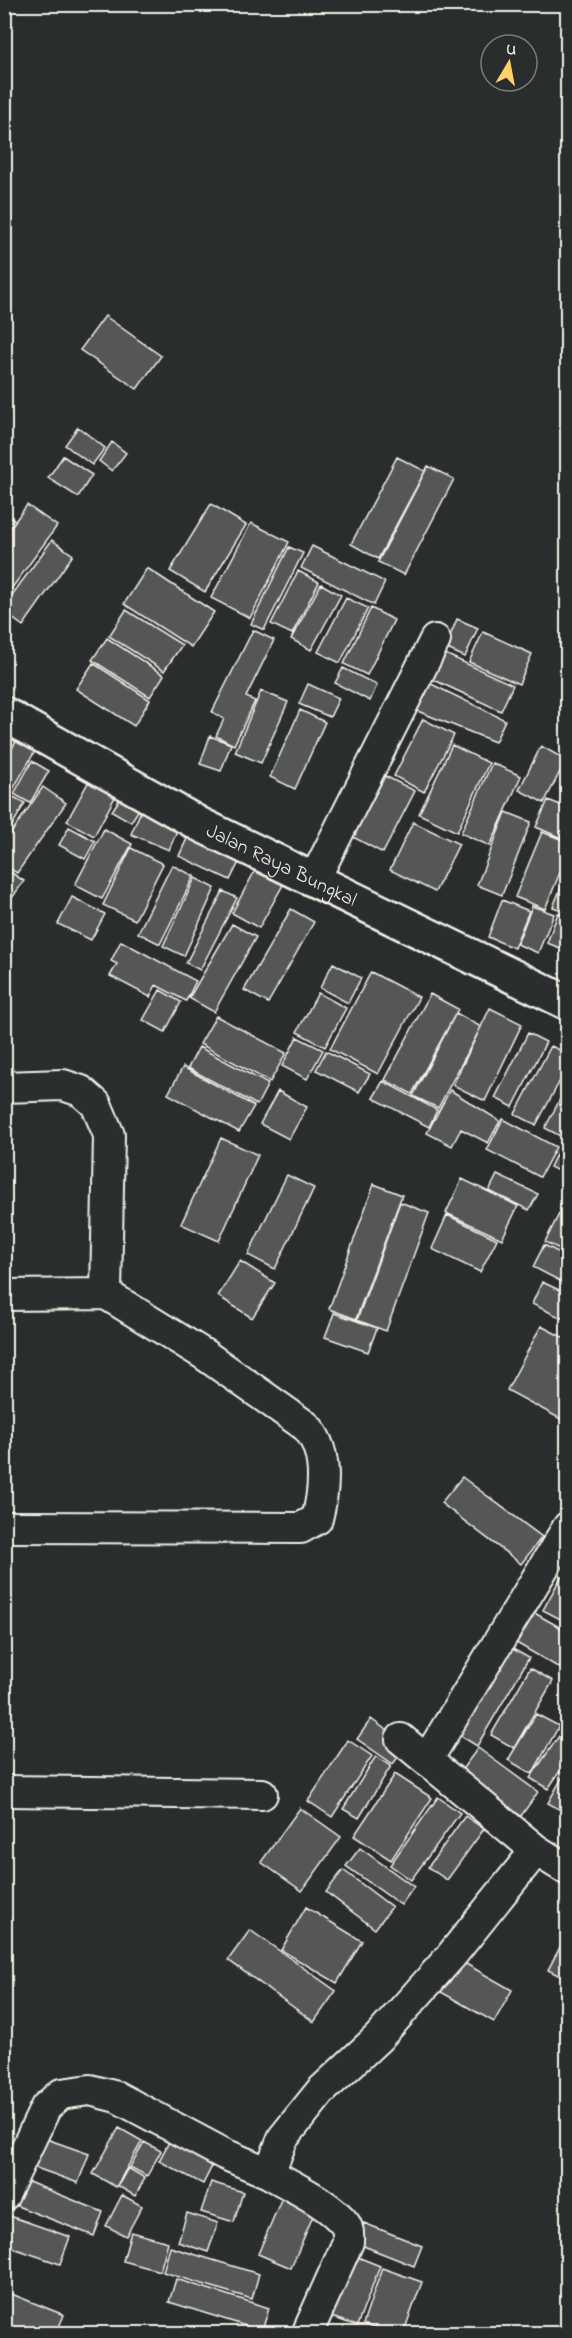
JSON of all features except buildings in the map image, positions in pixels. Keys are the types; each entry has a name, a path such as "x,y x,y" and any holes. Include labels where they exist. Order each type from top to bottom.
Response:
{"street":[{"path":"314,880 435,640"},
{"name":"Jalan Raya Bungkal","path":"4,714 199,824 567,1003"},
{"path":"4,1087 63,1086 81,1091 96,1104 109,1135 106,1294"},
{"path":"4,1296 106,1294 205,1355 307,1427 318,1440 322,1459 321,1501 317,1519 311,1524 288,1530 4,1527"},
{"path":"427,1760 567,1527"},
{"path":"401,1739 536,1850 567,1870"},
{"path":"4,1791 262,1794"},
{"path":"268,2173 283,2138 321,2091 378,2038 536,1850"},
{"path":"4,2195 46,2107 61,2094 90,2090 117,2097 224,2154 268,2173 310,2197 344,2223 349,2232 348,2242 307,2334"}]}
